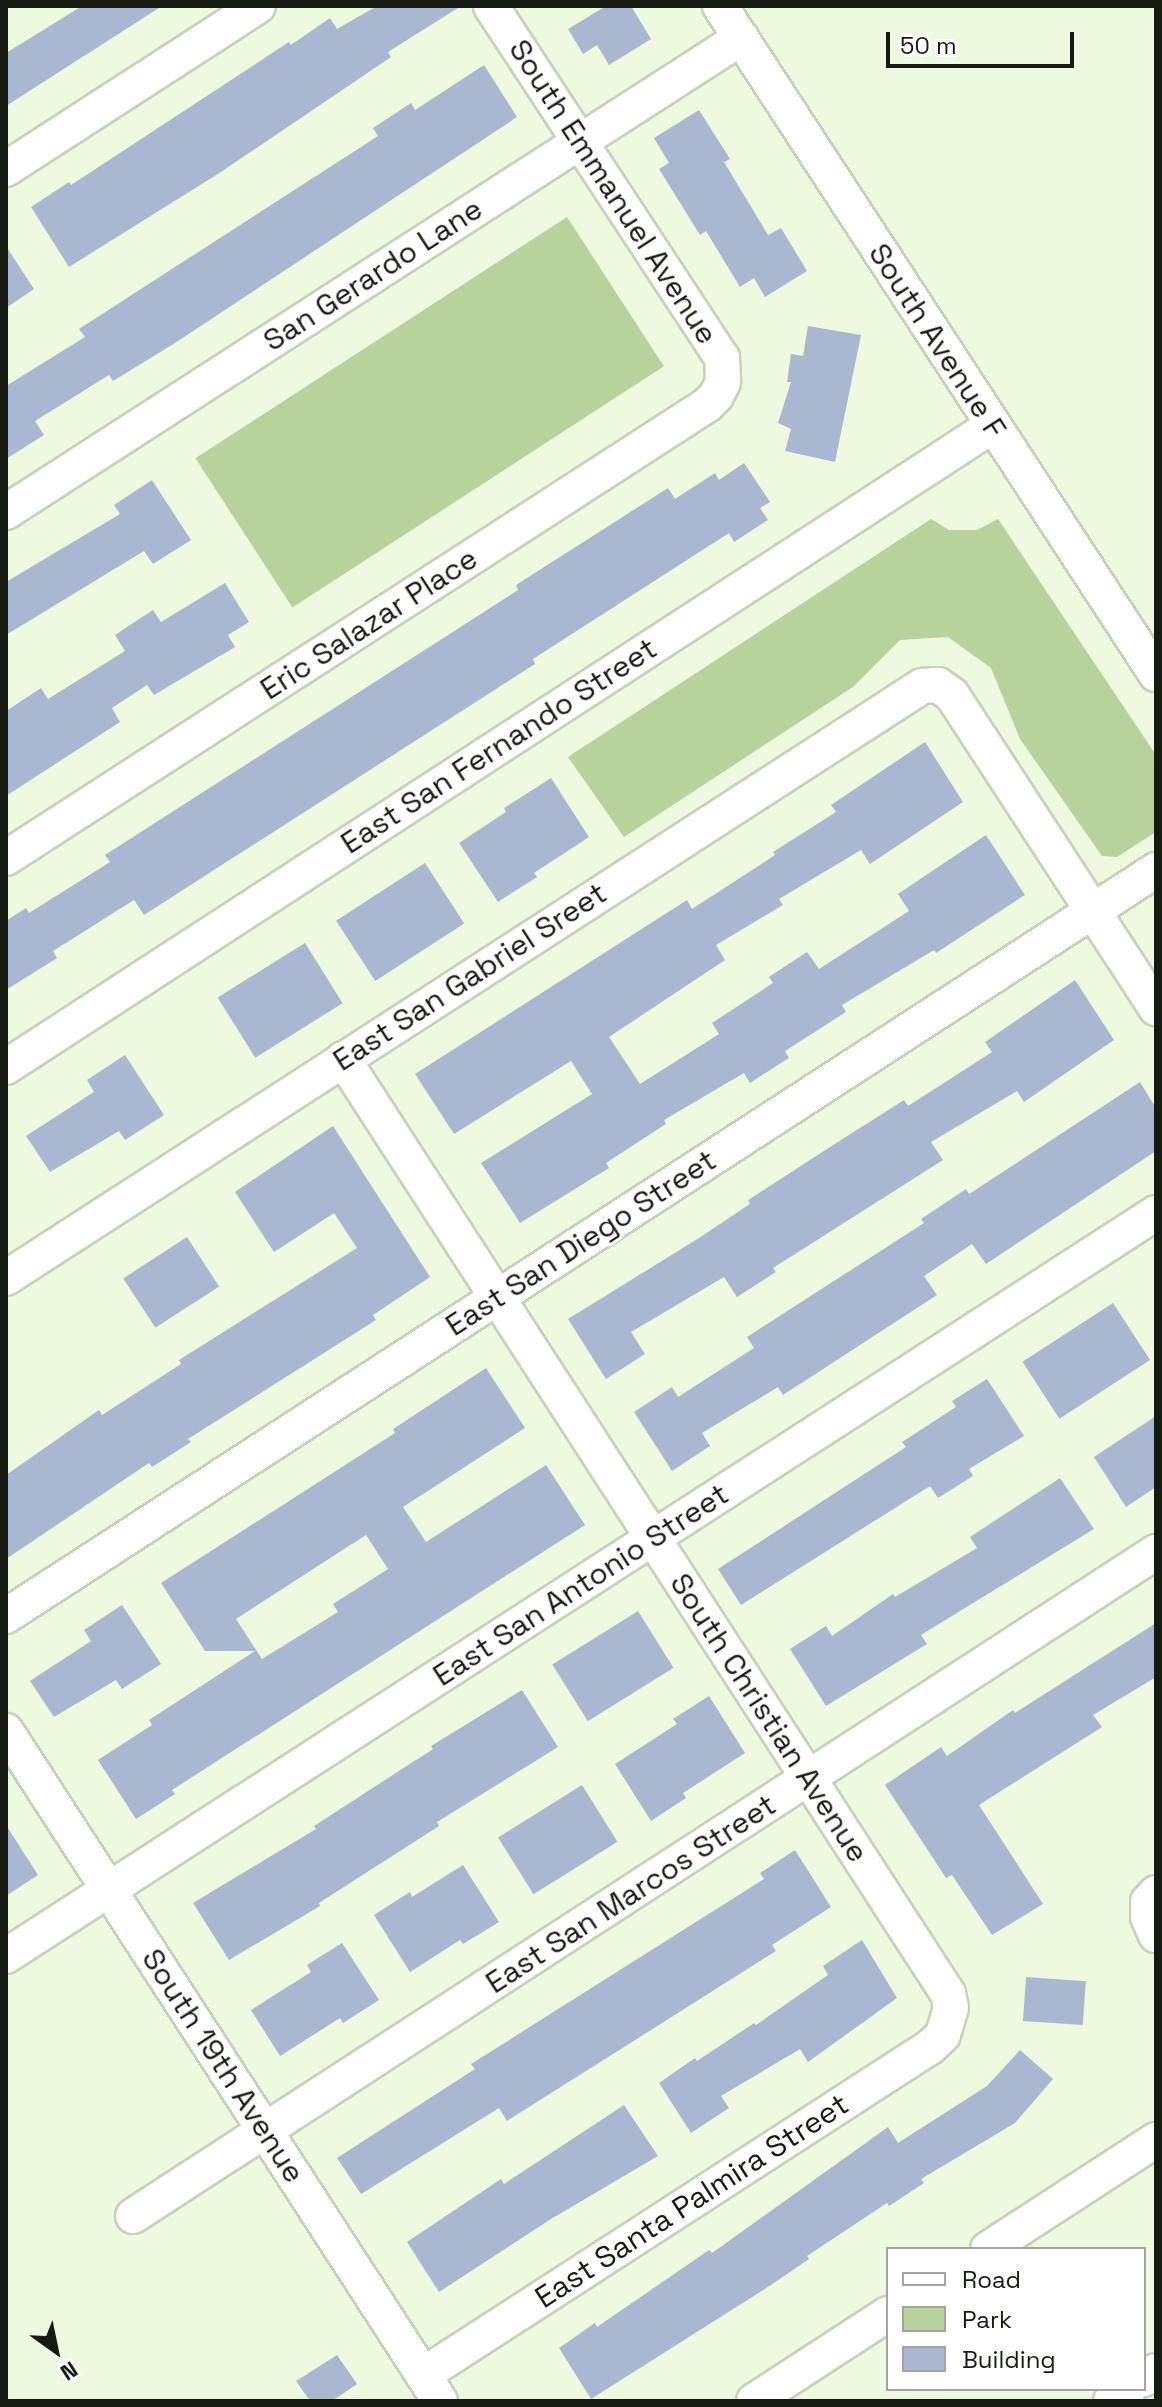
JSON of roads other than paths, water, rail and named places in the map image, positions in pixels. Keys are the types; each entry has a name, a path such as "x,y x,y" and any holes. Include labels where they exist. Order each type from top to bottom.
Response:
{"street":[{"path":"6,169 258,6"},
{"name":"South Emmanuel Avenue","path":"491,6 722,358 723,382"},
{"name":"South Avenue F","path":"720,6 1156,674"},
{"name":"San Gerardo Lane","path":"6,512 741,38"},
{"name":"Eric Salazar Place","path":"6,858 707,405 723,382"},
{"name":"East San Fernando Street","path":"6,1067 992,426"},
{"name":"East San Gabriel Sreet","path":"6,1278 922,686 938,685 952,695 1093,911"},
{"name":"East San Diego Street","path":"6,1616 1156,870"},
{"path":"1093,911 1156,1008"},
{"name":"South Christian Avenue","path":"343,1059 948,1994 951,2018"},
{"name":"East San Antonio Street","path":"6,1956 1156,1213"},
{"name":"East San Marcos Street","path":"133,2216 1156,1552"},
{"name":"South 19th Avenue","path":"6,1731 432,2388"},
{"path":"1152,1897 1148,1917 1156,1935"},
{"name":"East Santa Palmira Street","path":"432,2388 930,2047 943,2035 951,2018"},
{"path":"991,2247 1156,2140"},
{"path":"754,2401 886,2315"}]}
